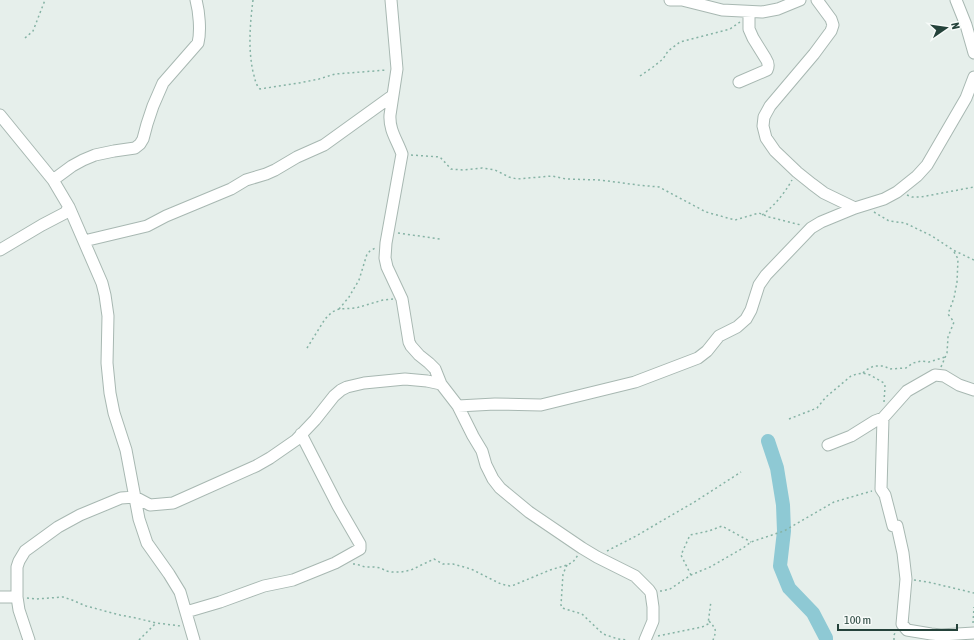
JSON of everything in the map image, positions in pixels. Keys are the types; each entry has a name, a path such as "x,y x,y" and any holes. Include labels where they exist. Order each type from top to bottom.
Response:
{"street":[{"path":"52,180 72,166 95,155 135,148 140,144 143,139 153,106 163,83 198,43 199,32 196,0"},
{"path":"391,0 396,69 389,122 402,154 384,258 402,299 410,346 434,369 441,384 458,406 482,451 486,465 493,479 500,488 529,512 579,546 635,576 649,590 651,593 653,607 653,621 646,639"},
{"path":"670,0 682,0 749,15 773,10 800,0"},
{"path":"817,0 831,19 833,25 831,31 770,106 764,117 763,126 766,138 775,151 797,172 824,193 855,208"},
{"path":"956,0 966,25 974,53"},
{"path":"739,82 767,70 768,68 766,59 749,29 749,15"},
{"path":"458,406 495,404 541,405 635,382 698,358 707,351 719,336 736,327 746,318 751,310 759,285 766,274 811,228 821,222 855,208 884,199 897,192 918,176 927,165 966,98 974,78"},
{"path":"84,241 147,226 166,216 231,189 246,180 275,170 297,157 324,145 392,96"},
{"path":"0,115 52,180 69,207 99,276 106,295 108,316 108,363 110,393 114,413 126,450 139,519 147,543 180,592 194,640"},
{"path":"0,250 65,213 69,207"},
{"path":"828,445 850,436 883,418 907,391 935,375 944,376 959,385 974,390"},
{"path":"29,640 19,610 17,597 17,567 25,551 58,527 80,515 121,498 134,497 150,505 174,503 256,466 288,446 315,420 334,396 347,387 364,383 405,379 441,384"},
{"path":"883,418 881,489 885,495 893,526 896,526 903,553 906,579 902,624 907,630 931,634 941,635 973,632"},
{"path":"186,612 220,602 264,586 293,580 335,563 360,549 360,544 338,506 301,434"},
{"path":"0,596 17,597"}],"path":[{"path":"26,38 33,31 45,0"},
{"path":"254,0 251,15 250,48 256,83 260,89 299,83 335,74 396,69"},
{"path":"640,76 663,59 668,51 680,42 730,29 749,15"},
{"path":"402,154 440,157 451,169 463,170 482,168 495,170 508,177 517,179 552,176 566,179 600,180 659,187 706,212 735,220 759,213 811,228"},
{"path":"762,215 779,200 797,172"},
{"path":"897,192 912,197 921,197 974,187"},
{"path":"874,212 889,221 905,223 932,236 953,250 974,260"},
{"path":"339,309 349,297 359,280 367,254 387,237 408,234 440,239"},
{"path":"935,375 941,367 947,352 948,337 954,322 948,314 954,298 957,282 958,259 953,250"},
{"path":"307,348 330,313 339,309 356,308 383,300 402,299"},
{"path":"863,373 874,366 884,366 890,369 906,368 913,363 921,361 929,362 945,357"},
{"path":"789,419 817,408 826,397 847,379 851,376 863,373 870,375 884,383 883,418"},
{"path":"597,557 696,501 741,472"},
{"path":"649,590 662,591 670,589 744,548 751,542 784,531 834,502 881,489"},
{"path":"691,576 681,555 690,535 709,531 722,526 751,542"},
{"path":"335,563 356,564 365,567 381,568 386,571 401,572 411,570 429,560 434,559 442,564 453,564 470,569 501,584 514,586 550,570 573,562 579,553 579,546"},
{"path":"567,565 564,574 561,604 562,608 582,614 603,634 628,640"},
{"path":"906,579 928,582 974,593"},
{"path":"17,597 36,599 63,597 86,606 120,615 156,623 191,627"},
{"path":"646,639 702,627 708,624 711,601"},
{"path":"973,632 974,607"},
{"path":"709,620 716,628 716,633 713,640"},
{"path":"139,640 156,623"}],"waterway":[{"path":"768,441 777,468 783,505 784,531 780,566 789,588 813,613 826,640"}]}
